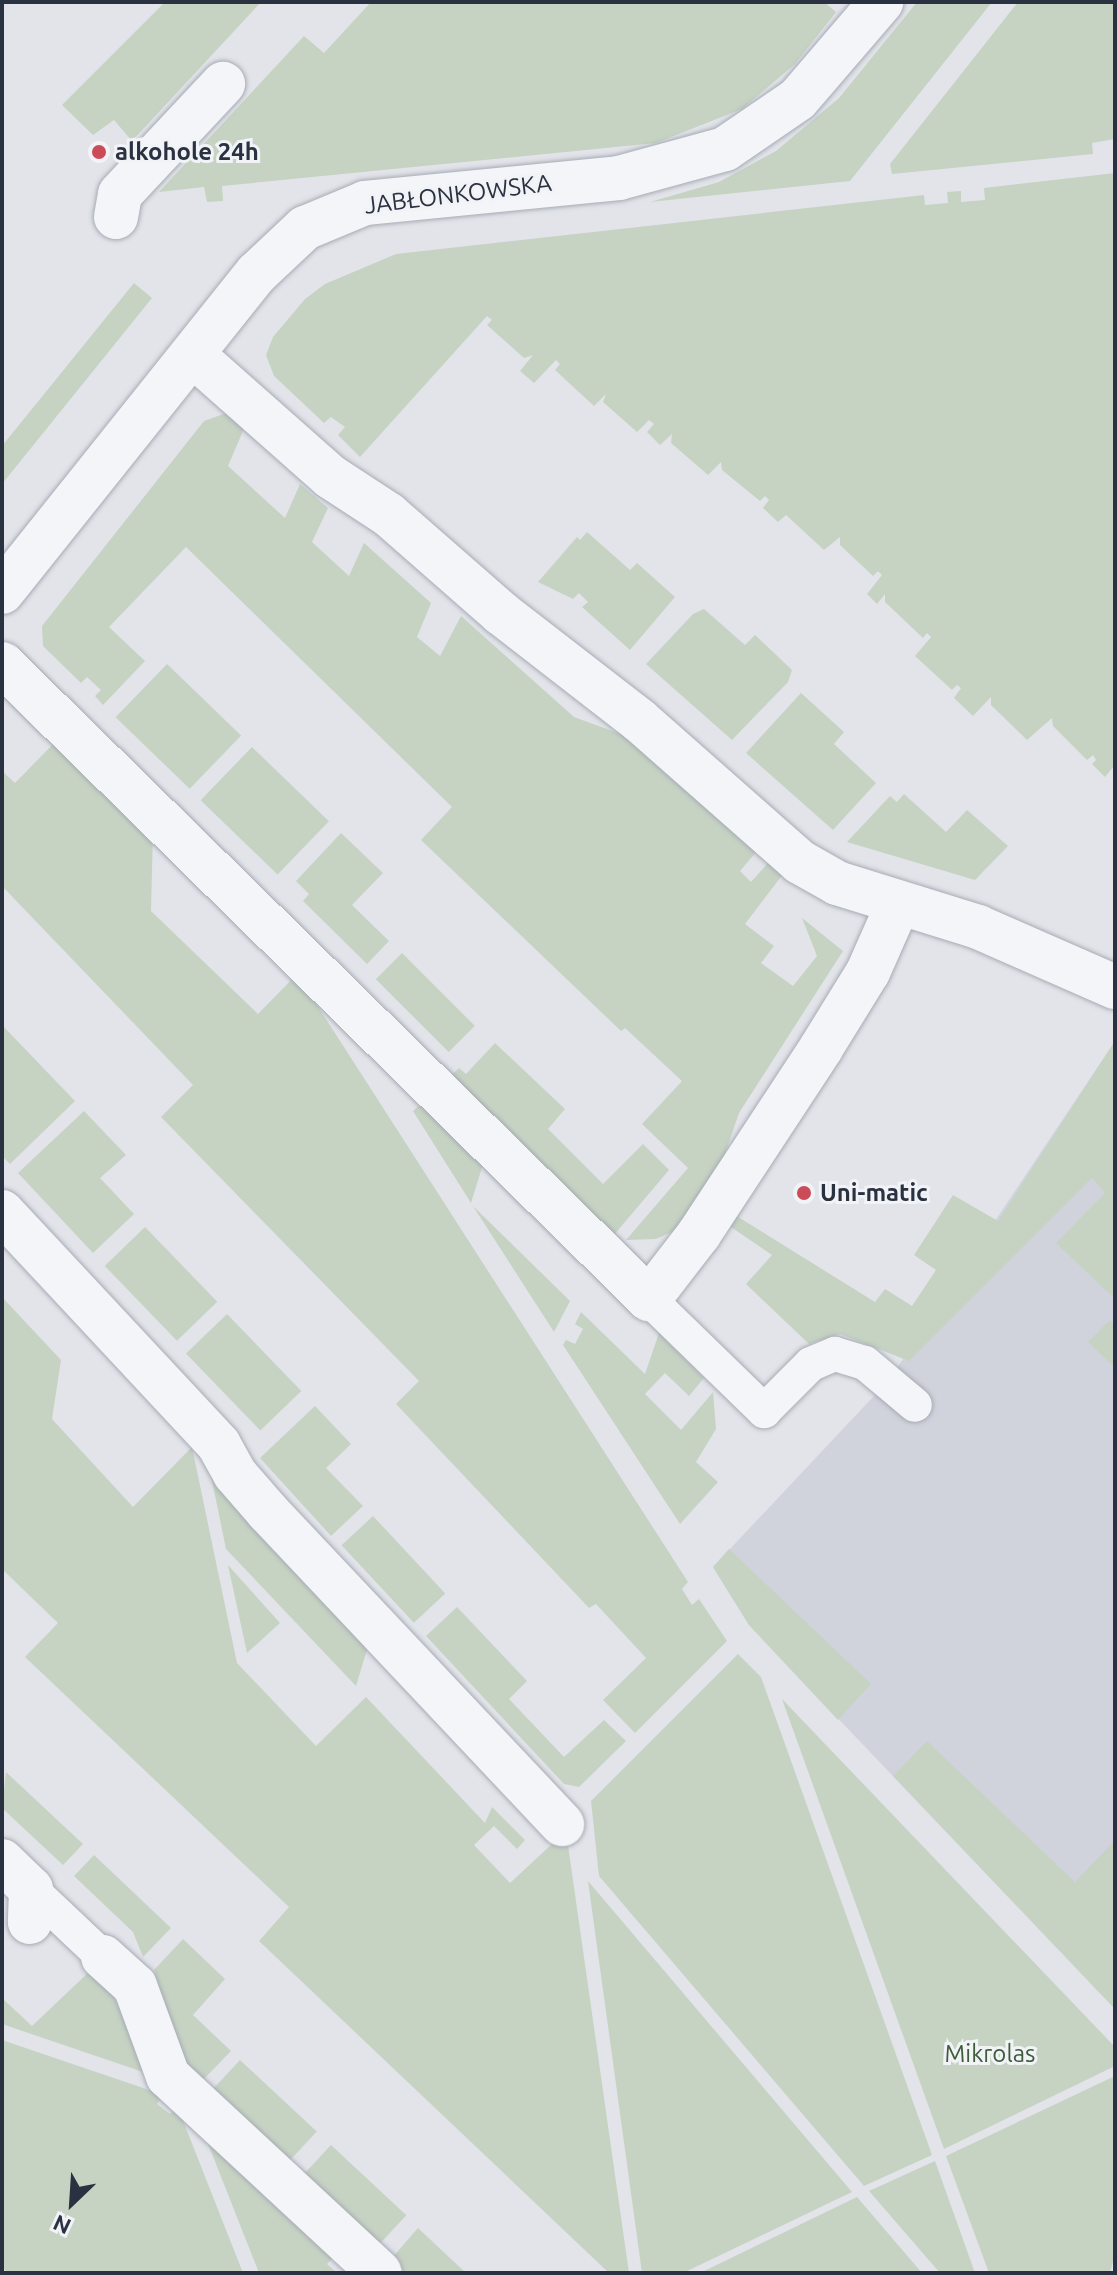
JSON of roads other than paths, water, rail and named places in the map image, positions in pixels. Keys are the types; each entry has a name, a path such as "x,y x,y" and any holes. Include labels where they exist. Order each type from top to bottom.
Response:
{"street":[{"name":"JABŁONKOWSKA","path":"2,592 280,247 339,210 407,196 619,178 725,149 798,99 881,2"},
{"path":"116,217 120,194 223,84"},
{"path":"193,355 331,477 389,515 501,613 639,720 800,862 837,883 978,927 1115,987"},
{"path":"2,664 649,1299 699,1234 821,1048 868,972 898,904"},
{"path":"2,1212 219,1445 235,1474 268,1512 562,1824"},
{"path":"103,1957 135,1986 168,2076 380,2273"}],"lane":[{"path":"649,1299 764,1411 811,1364 835,1354 865,1363 915,1405"},
{"path":"21,1891 103,1957"}],"place":[{"name":"alkohole 24h","path":"99,152"},
{"name":"Uni-matic","path":"804,1193"}],"park label":[{"name":"Mikrolas","path":"990,2054"}]}
